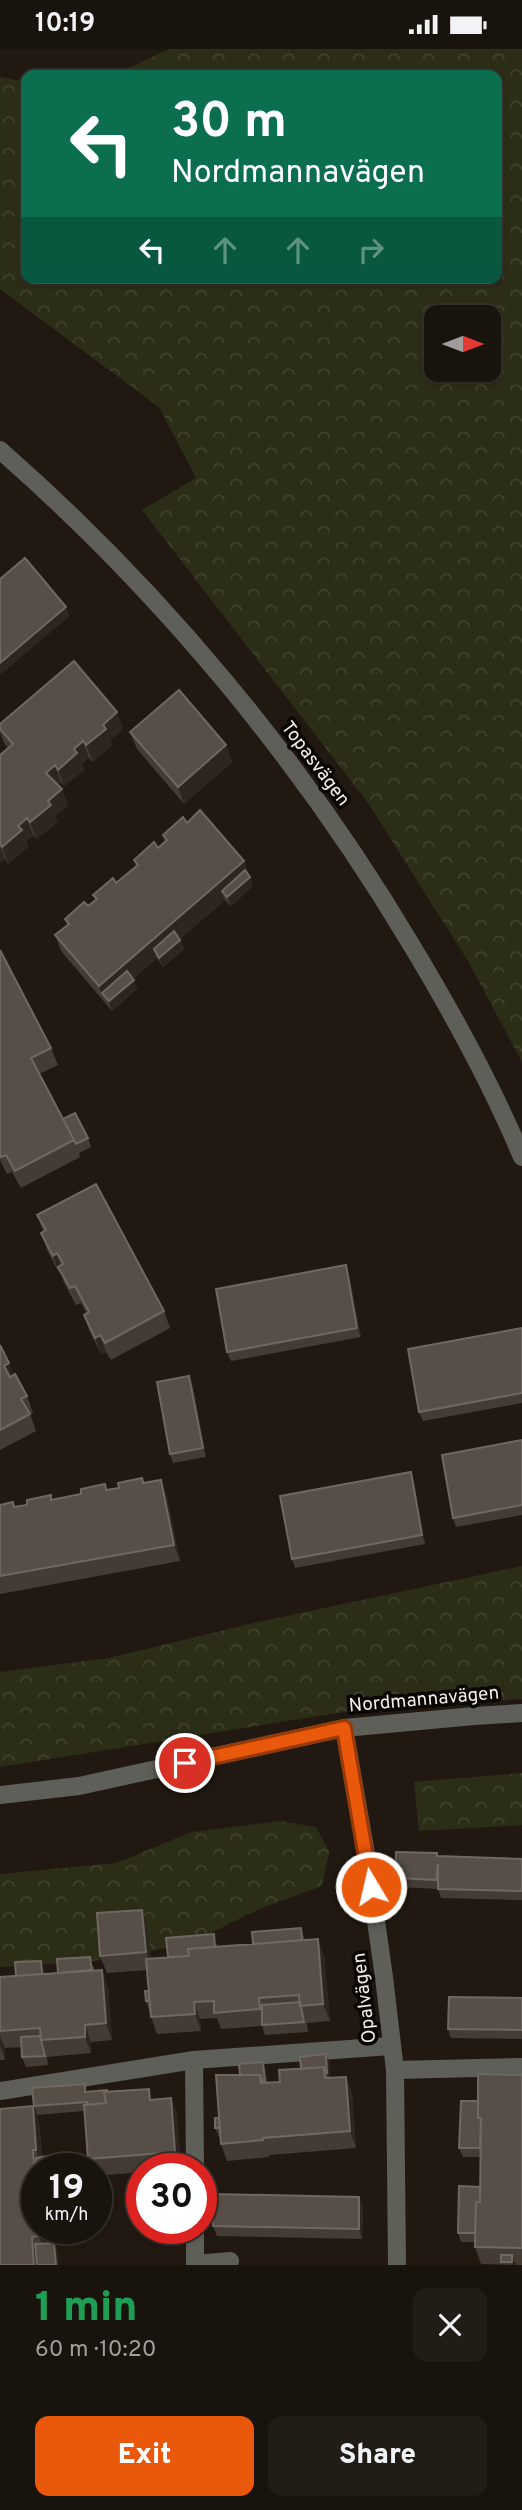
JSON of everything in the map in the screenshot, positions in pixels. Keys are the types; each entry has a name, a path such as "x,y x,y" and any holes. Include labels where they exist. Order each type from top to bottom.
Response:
{"street":[{"name":"Topasvägen","path":"0,450 72,517 200,651 307,785 370,877 458,1021 522,1157"},
{"name":"Nordmannavägen","path":"0,1795 79,1786 344,1728 522,1713"},
{"name":"Opalvägen","path":"344,1728 368,1865 395,2070 397,2265"},
{"path":"0,2091 194,2060 391,2046"},
{"path":"194,2060 195,2153"},
{"path":"395,2070 522,2067"},
{"path":"195,2244 195,2265 230,2261"}],"green space":[{"path":"169,49 522,49 522,1062 468,961 368,803 142,510 196,478 159,407 0,289 0,77 21,81 21,284 502,284 502,70 125,70"},
{"path":"522,1566 522,1699 368,1708 0,1767 0,1672 109,1658 245,1625"},
{"path":"522,1773 522,1825 419,1831 414,1782"},
{"path":"280,1821 316,1827 329,1852 322,1886 261,1908 189,1944 87,1962 0,1967 0,1874 116,1863 192,1832"}],"building":[{"path":"25,558 66,607 0,663 0,579"},
{"path":"74,661 117,712 103,725 106,729 86,745 83,741 74,749 77,753 58,770 55,765 46,773 62,789 48,801 51,805 30,822 27,818 18,826 22,830 2,847 0,755 13,744 0,729 0,724"},
{"path":"179,690 226,745 178,787 130,732"},
{"path":"200,810 244,861 99,986 55,935 69,924 65,919 84,902 88,906 97,899 93,895 113,878 116,883 138,865 134,860 154,842 158,848 167,840 163,835 183,817 187,823"},
{"path":"245,870 250,877 227,897 222,891"},
{"path":"174,931 180,940 159,958 154,949"},
{"path":"0,950 51,1048 31,1058 74,1140 15,1171 6,1155 0,1155"},
{"path":"127,971 134,980 109,1001 102,993"},
{"path":"75,1113 88,1138 76,1144 63,1119"},
{"path":"96,1184 164,1311 105,1343 100,1335 95,1338 84,1315 89,1312 75,1286 70,1288 58,1267 63,1264 57,1253 53,1256 41,1233 46,1230 37,1215"},
{"path":"346,1265 357,1328 227,1352 216,1289"},
{"path":"522,1328 522,1393 419,1412 408,1349"},
{"path":"0,1345 9,1363 4,1366 10,1377 15,1374 27,1396 21,1399 30,1414 0,1430"},
{"path":"189,1376 203,1448 170,1454 157,1382"},
{"path":"522,1440 522,1505 453,1518 442,1455"},
{"path":"411,1472 422,1535 292,1559 280,1496"},
{"path":"142,1478 143,1483 161,1480 174,1545 0,1576 0,1505 13,1502 14,1507 27,1505 27,1500 51,1495 51,1500 81,1494 81,1489 105,1484 106,1490 119,1488 118,1483"},
{"path":"396,1852 522,1859 522,1891 438,1889 438,1864 436,1880 395,1878"},
{"path":"142,1910 146,1952 100,1956 97,1913"},
{"path":"301,1928 302,1940 253,1944 252,1932"},
{"path":"214,1934 215,1947 188,1949 189,1956 168,1957 166,1938"},
{"path":"318,1939 323,2004 300,2006 299,1995 259,1998 260,2009 214,2013 214,2001 194,2002 195,2014 151,2017 146,1959 189,1956 188,1949"},
{"path":"90,1957 92,1970 58,1973 57,1959"},
{"path":"41,1961 42,1974 16,1976 15,1962"},
{"path":"102,1970 106,2023 85,2025 85,2037 41,2040 40,2028 0,2031 0,1977"},
{"path":"149,1990 149,2001 146,2001 145,1991"},
{"path":"449,1997 522,1998 522,2030 448,2029"},
{"path":"300,2002 304,2022 262,2025 262,2005"},
{"path":"40,2036 45,2056 22,2057 21,2037"},
{"path":"326,2054 327,2074 324,2067 301,2069 300,2057"},
{"path":"263,2062 265,2083 260,2075 240,2075 239,2064"},
{"path":"324,2067 325,2078 346,2077 350,2131 221,2144 216,2075 260,2075 261,2083 280,2082 279,2070"},
{"path":"478,2074 522,2075 522,2248 475,2247 476,2202 480,2202 481,2118 478,2118"},
{"path":"85,2084 85,2092 107,2090 104,2092 106,2103 34,2106 32,2088"},
{"path":"149,2089 150,2100 171,2098 175,2152 126,2153 126,2156 112,2157 112,2153 88,2153 84,2105 106,2103 104,2092"},
{"path":"461,2101 478,2101 478,2118 481,2118 480,2148 459,2148"},
{"path":"33,2106 36,2150 33,2150 33,2153 21,2153 21,2244 32,2244 34,2265 0,2265 0,2109"},
{"path":"219,2117 220,2128 215,2128 215,2118"},
{"path":"459,2186 480,2187 480,2202 476,2202 475,2233 458,2233"},
{"path":"217,2194 359,2197 359,2229 217,2226"},
{"path":"35,2244 54,2244 56,2265 37,2265"},
{"path":"501,2255 512,2255 512,2262 501,2262"}],"route":[{"path":"185,1763 344,1728 371,1887"}]}
